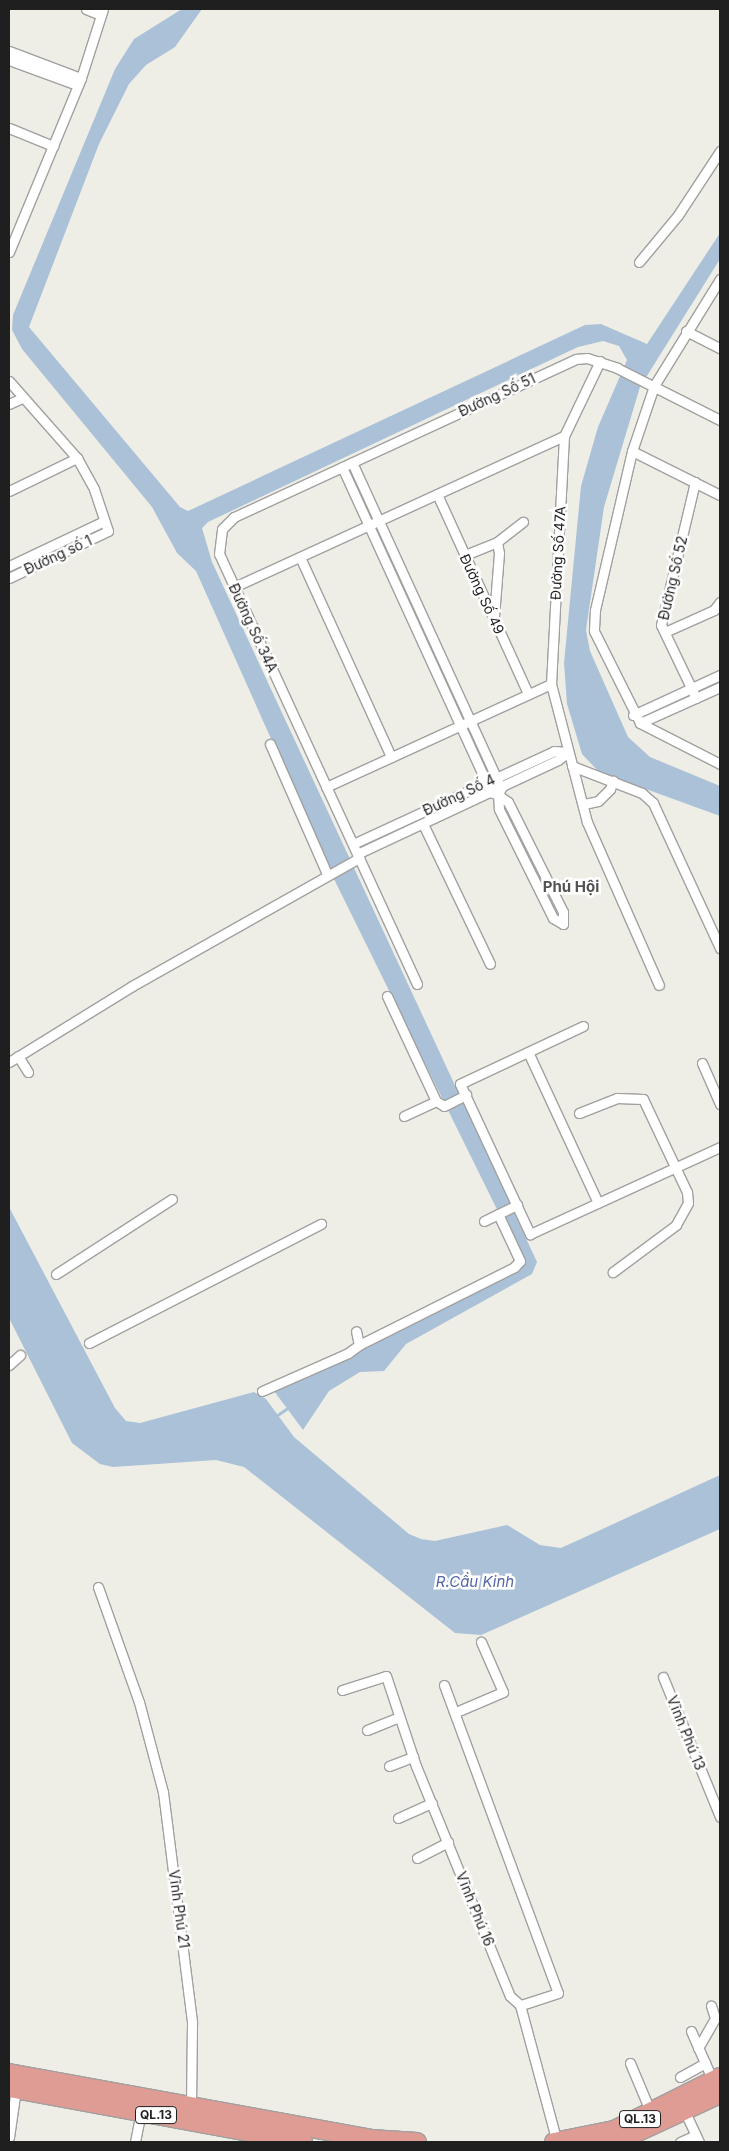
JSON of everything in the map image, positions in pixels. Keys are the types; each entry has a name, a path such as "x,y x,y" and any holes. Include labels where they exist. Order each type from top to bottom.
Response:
{"highway":[{"name":"QL.13","path":"11,2083 190,2113 371,2139 417,2142"},
{"name":"QL.13","path":"11,2083 141,2112 190,2113 304,2142"},
{"name":"QL.13","path":"555,2142 614,2130 718,2084"},
{"name":"QL.13","path":"616,2142 685,2112 718,2084"}],"street":[{"path":"9,252 79,81 102,12 86,9"},
{"path":"9,51 79,81"},
{"path":"9,60 79,81"},
{"path":"9,128 53,146"},
{"path":"639,262 678,215 720,151"},
{"path":"720,280 686,331 654,386 632,451 596,610 594,631 633,715 640,723 720,764"},
{"path":"686,331 720,348"},
{"name":"Đường Số 51","path":"352,462 576,359 600,361 617,368 720,420"},
{"name":"Đường Số 47A","path":"600,361 564,436 551,684 568,752 584,804 587,822 659,985"},
{"path":"9,381 22,398 77,458 94,489 104,521"},
{"path":"9,404 22,398"},
{"path":"234,587 564,436"},
{"path":"632,451 720,495"},
{"path":"9,491 77,458"},
{"path":"342,467 486,782 497,792 512,810 563,912 563,924 552,918 499,809 497,792 496,778 352,462"},
{"name":"Đường Số 34A","path":"352,462 234,516 222,528 219,554 353,844 356,858 417,984"},
{"name":"Đường Số 52","path":"695,482 661,625 696,698"},
{"name":"Đường Số 49","path":"437,494 528,694"},
{"name":"Đường số 1","path":"9,566 104,521 108,531 9,578"},
{"path":"465,555 497,542 523,522"},
{"path":"494,619 499,553 497,542"},
{"path":"300,556 391,757"},
{"path":"664,632 714,610 720,602"},
{"path":"633,715 720,675"},
{"path":"326,787 551,684"},
{"path":"640,723 720,687"},
{"path":"270,744 328,873"},
{"name":"Đường Số 4","path":"353,844 554,751 568,752"},
{"path":"9,1062 328,873 423,824 497,792 558,760 568,752"},
{"path":"572,766 642,793 652,803 720,948"},
{"path":"584,804 598,801 610,790 613,781"},
{"path":"423,824 490,964"},
{"path":"388,996 436,1101 444,1106 464,1097"},
{"path":"583,1026 460,1084 464,1097 530,1234 720,1147"},
{"path":"528,1052 598,1203"},
{"path":"18,1056 28,1072"},
{"path":"702,1063 720,1104"},
{"path":"579,1113 617,1098 644,1099 688,1197 684,1214 660,1239 613,1272"},
{"path":"404,1116 436,1101"},
{"path":"56,1274 172,1199"},
{"path":"484,1221 515,1206"},
{"path":"262,1391 359,1346 515,1267 520,1261 498,1214"},
{"path":"89,1343 321,1224"},
{"path":"356,1331 359,1346"},
{"path":"9,1365 20,1355"},
{"name":"Vĩnh Phú 21","path":"98,1587 139,1702 163,1792 182,1920 192,2022 190,2113"},
{"path":"456,1712 503,1692 481,1642"},
{"name":"Vĩnh Phú 16","path":"342,1690 386,1676 414,1758 510,1996 520,2005 555,2142"},
{"name":"Vĩnh Phú 13","path":"663,1676 717,1798 720,1817"},
{"path":"444,1685 456,1712 558,1993 520,2005"},
{"path":"367,1730 400,1717"},
{"path":"389,1766 414,1758"},
{"path":"398,1818 432,1803"},
{"path":"417,1858 448,1842"},
{"path":"698,2048 715,2018 711,2006"},
{"path":"691,2031 705,2063 718,2084"},
{"path":"630,2063 651,2113"},
{"path":"680,2077 705,2063"},
{"path":"9,2138 11,2083"},
{"path":"135,2142 141,2112"},
{"path":"680,2142 698,2139 685,2112"}],"water":[{"path":"182,9 202,9 175,47 146,65 129,84 99,144 29,327 180,507 188,511 585,325 601,324 647,344 720,233 720,259 640,387 604,507 586,630 590,651 628,737 650,757 720,786 720,816 599,772 582,754 567,704 564,663 581,486 598,427 627,360 619,346 603,341 578,347 208,522 202,528 212,562 537,1262 532,1274 406,1344 384,1371 360,1372 329,1391 303,1430 274,1391 336,1362 522,1260 332,875 196,571 177,553 152,507 22,349 12,330 13,315 115,69 134,39"},
{"name":"R.Cầu Kinh","path":"9,1207 115,1408 126,1421 140,1423 254,1392 266,1399 294,1437 409,1534 421,1539 435,1541 507,1525 540,1545 561,1548 720,1475 720,1529 481,1635 455,1633 244,1467 216,1460 113,1467 100,1464 72,1443 9,1318"}],"waterway":[{"path":"276,1416 288,1408"}],"district":[{"name":"Phú Hội","path":"571,887"}]}
